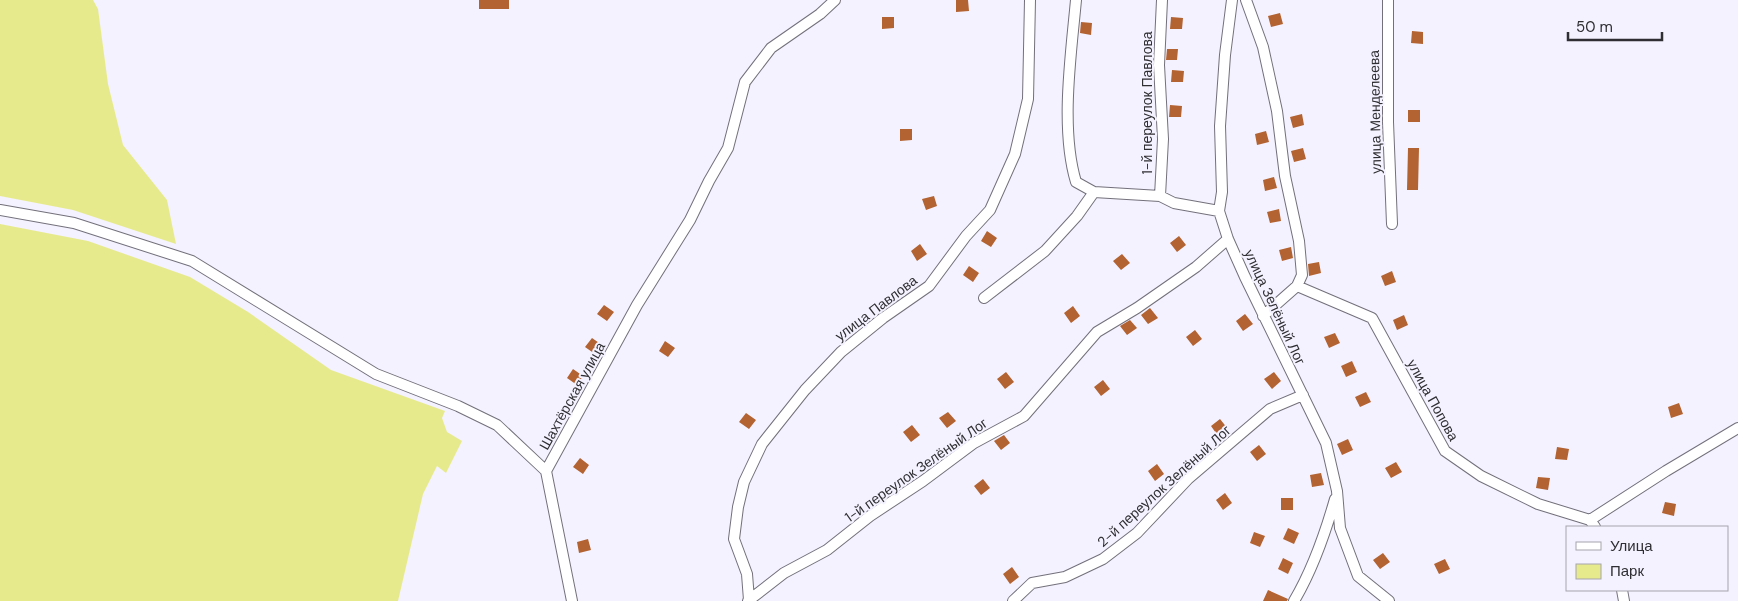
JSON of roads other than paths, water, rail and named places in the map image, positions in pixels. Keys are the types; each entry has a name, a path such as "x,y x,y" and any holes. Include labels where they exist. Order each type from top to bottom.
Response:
{"street":[{"name":"Шахтёрская улица","path":"572,601 546,472 637,305 690,220 728,148 744,82 771,48 820,14 835,0"},
{"name":"улица Павлова","path":"749,600 746,574 734,539 738,507 744,482 762,444 804,390 841,352 883,318 929,286 966,236 990,210 1016,154 1028,99 1030,0"},
{"path":"984,298 1045,251 1077,216 1094,192 1076,182 1070,161 1068,124 1070,63 1076,0"},
{"name":"1-й переулок Павлова","path":"1094,192 1160,196 1163,139 1159,65 1162,0"},
{"name":"улица Зелёный Лог","path":"1232,0 1225,55 1220,126 1222,192 1219,211 1228,239 1263,316 1326,443 1337,491 1340,528 1358,576 1389,601"},
{"path":"1246,0 1263,47 1277,111 1285,176 1298,241 1302,275 1297,286 1263,316"},
{"name":"улица Менделеева","path":"1388,0 1388,122 1392,224"},
{"path":"1160,196 1174,203 1219,211"},
{"path":"0,210 74,223 192,261 376,374 458,406 498,425 546,472"},
{"name":"1-й переулок Зелёный Лог","path":"749,600 784,573 827,550 870,516 923,481 974,443 1024,416 1097,332 1137,308 1196,267 1228,239"},
{"name":"улица Попова","path":"1297,286 1372,318 1445,451 1481,476 1538,504 1592,524 1666,471 1738,428"},
{"name":"2-й переулок Зелёный Лог","path":"1013,601 1032,583 1065,577 1103,559 1137,533 1188,479 1270,409 1303,395"},
{"path":"1294,601 1304,585 1326,531 1337,491"}]}
